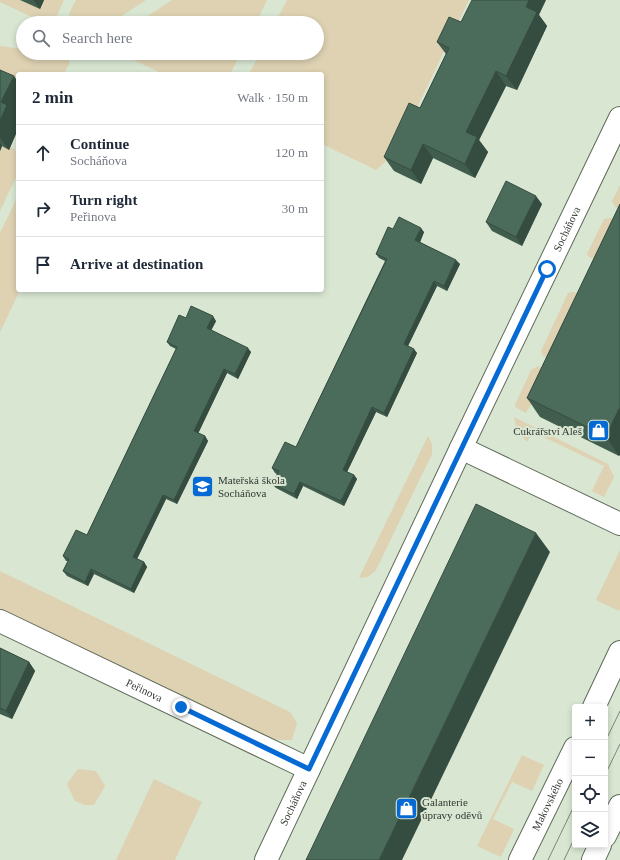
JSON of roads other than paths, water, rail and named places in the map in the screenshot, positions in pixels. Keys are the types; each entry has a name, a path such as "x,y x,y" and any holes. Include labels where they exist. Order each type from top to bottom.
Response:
{"street":[{"name":"Socháňova","path":"266,860 461,448 620,118"},
{"path":"461,448 620,524"},
{"name":"Peřinova","path":"0,621 309,769"},
{"path":"595,704 620,652"},
{"name":"Makovského","path":"520,860 572,754"},
{"path":"608,830 620,806"},
{"path":"593,860 599,848"}],"tram line":[{"path":"606,740 620,711"},
{"path":"608,769 620,744"},
{"path":"548,860 572,810"},
{"path":"564,860 572,843"}],"place":[{"name":"Cukrářství Aleš","path":"598,431"},
{"name":"Mateřská škola Socháňova","path":"202,486"},
{"name":"Galanterie úpravy oděvů","path":"407,808"}]}
